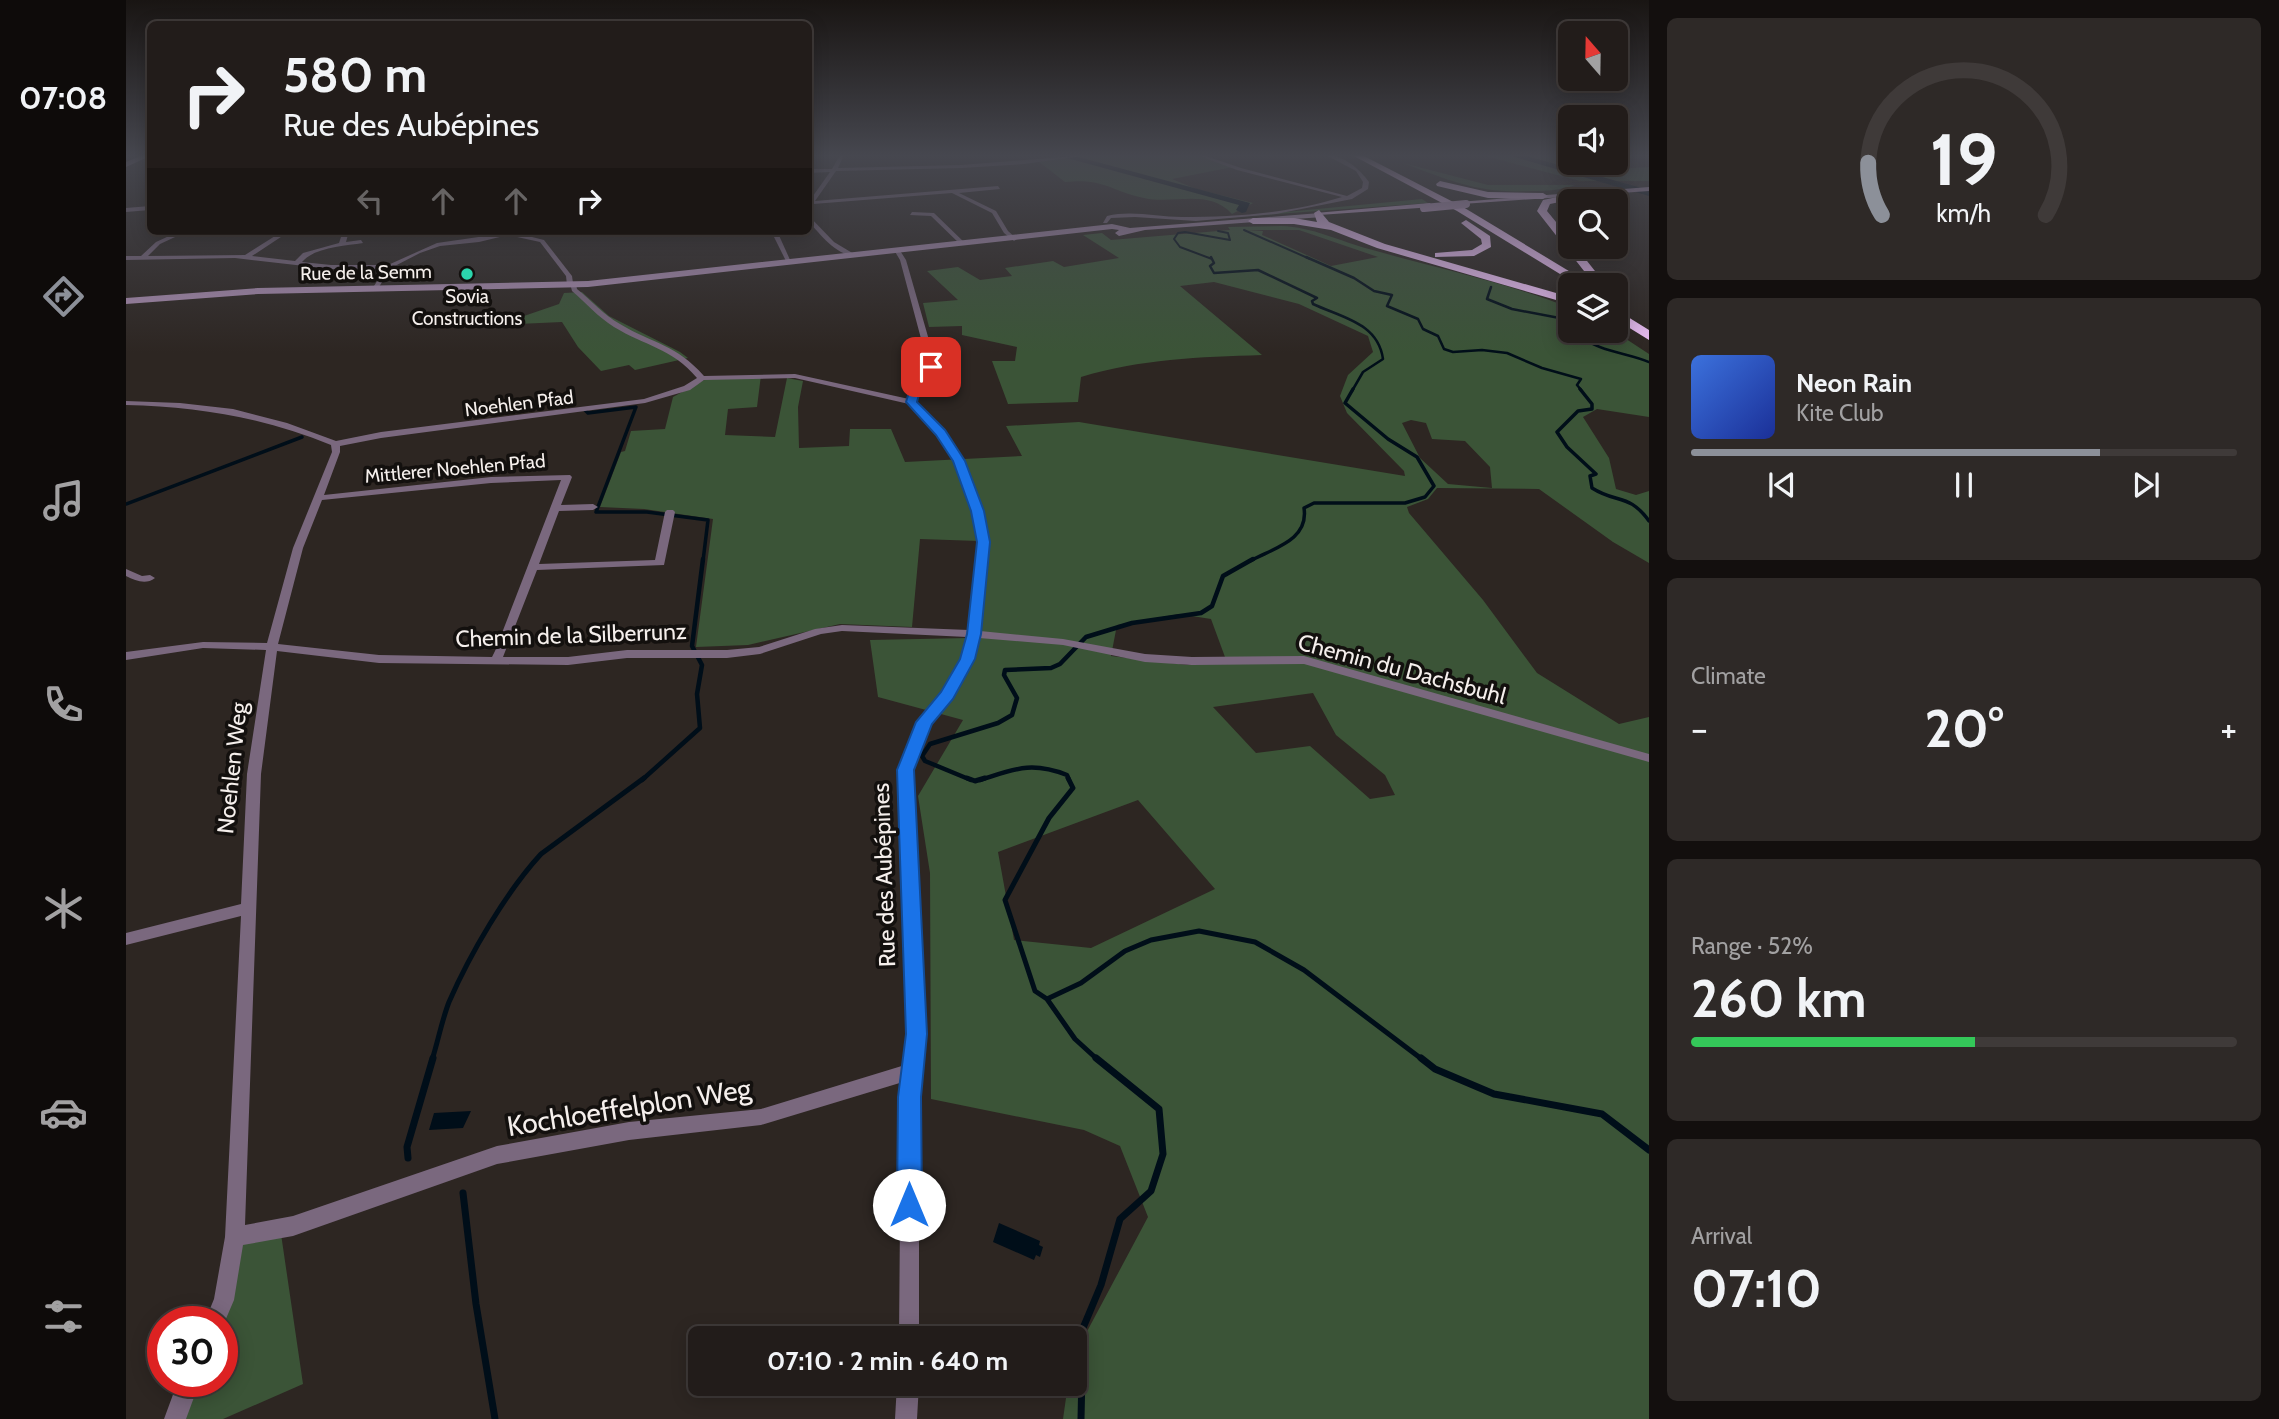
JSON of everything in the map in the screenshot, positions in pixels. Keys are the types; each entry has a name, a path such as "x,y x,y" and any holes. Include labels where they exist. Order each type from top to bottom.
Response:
{"highway":[{"path":"1266,221 1307,222 1339,229"},
{"path":"1323,221 1381,246 1558,298"},
{"path":"1336,221 1388,245 1419,253 1462,255 1474,253 1487,245 1481,234 1459,221"},
{"path":"1347,221 1356,229"},
{"path":"1460,221 1558,276"},
{"path":"1480,221 1566,273"},
{"path":"1580,259 1591,273"},
{"path":"1628,311 1641,317 1645,324"},
{"path":"1628,317 1649,339"},
{"path":"1628,328 1649,339"}],"main road":[{"path":"1123,228 1217,221"},
{"path":"1123,228 1250,221"},
{"name":"Rue de la Semm","path":"126,301 258,291 572,285 1105,227 1121,233 1123,228"}],"street":[{"path":"812,221 832,243 852,255"},
{"path":"939,221 963,244"},
{"path":"1000,221 1014,239"},
{"path":"1105,227 1107,221"},
{"path":"143,257 159,243 176,235"},
{"path":"246,257 281,235"},
{"path":"342,244 345,235"},
{"path":"126,258 246,257 331,267 389,267 430,247 492,235"},
{"path":"517,235 542,241 569,276 574,290 613,323 634,335 670,348 692,365 702,378 795,376 912,402 915,387 931,367 931,361 903,260 897,250"},
{"path":"776,235 789,261"},
{"path":"297,264 305,254 361,242"},
{"path":"375,289 389,267"},
{"name":"Noehlen Pfad","path":"335,444 382,435 645,401 687,388 702,378"},
{"name":"Rue des Aubépines","path":"909,1326 912,1071 917,1034 906,770 924,722 947,695 967,659 974,634 983,542 978,511 959,461 941,433 912,402"},
{"path":"126,403 169,403 243,412 294,426 335,444"},
{"name":"Noehlen Weg","path":"221,1306 235,1237 254,774 272,647 298,548 337,452 335,444"},
{"name":"Mittlerer Noehlen Pfad","path":"318,498 491,480 566,477 555,508"},
{"path":"495,660 501,652 555,508 593,507"},
{"path":"533,567 660,562 670,512"},
{"path":"126,572 139,579 150,578"},
{"name":"Chemin de la Silberrunz","path":"126,656 203,645 272,647 379,659 568,660 678,652 727,654 760,650 820,631 842,628 974,634"},
{"name":"Chemin du Dachsbuhl","path":"974,634 1063,642 1157,659 1304,660 1649,758"},
{"path":"126,939 247,908"},
{"name":"Kochloeffelplon Weg","path":"235,1237 293,1226 497,1155 629,1131 761,1117 912,1071"},
{"path":"905,1419 907,1396"},
{"path":"175,1419 183,1397"}],"green space":[{"path":"1281,226 1304,229 1521,290 1558,304 1558,343 1628,343 1628,340 1649,354 1649,417 1597,409 1583,417 1609,458 1616,489 1636,495 1649,491 1649,563 1613,542 1539,489 1437,488 1428,499 1407,507 1409,513 1483,600 1537,673 1619,724 1649,717 1649,1419 1063,1419 1066,1396 1087,1396 1087,1331 1148,1217 1120,1146 1084,1130 931,1099 930,873 918,796 963,720 878,697 870,640 968,638 979,541 920,539 912,627 840,624 748,645 696,647 713,519 644,509 600,507 631,431 665,429 673,397 706,379 761,375 757,407 728,409 725,435 775,437 787,378 803,381 798,407 799,448 849,446 850,429 891,429 905,462 1022,456 1006,426 1079,422 1405,476 1404,471 1347,413 1340,396 1348,375 1373,352 1368,336 1299,304 1214,282 1180,286 1262,355 1170,360 1103,371 1081,377 1078,402 1008,404 992,361 1015,361 1017,347 962,335 962,326 929,327 923,303 958,300 927,271 958,267 980,280 1012,276 1005,268 1053,261 1064,267 1119,258 1083,235 1102,233 1111,240 1230,230 1228,227","holes":["1246,230 1299,230 1378,257 1331,266 1262,235 1263,231","1411,420 1426,423 1432,439 1465,441 1490,467 1492,488 1448,484 1420,458 1402,423","1179,614 1211,619 1225,657 1187,665 1111,656 1117,625","1313,693 1336,735 1385,775 1395,795 1370,799 1310,746 1256,753 1213,707","1138,800 1215,889 1091,948 1014,940 998,852"]},
{"path":"582,292 609,316 688,358 635,370 629,365 601,371 578,347 562,322 518,324 524,316 559,304 564,293"},
{"path":"280,1227 303,1384 223,1419 171,1419 179,1397 238,1397 238,1306 230,1306 242,1234"}],"water":[{"path":"471,1111 463,1128 429,1130 434,1113"},
{"path":"999,1223 1040,1241 1039,1245 1043,1247 1040,1257 1036,1255 1034,1260 993,1242"}],"waterway":[{"path":"1244,230 1310,259"},
{"path":"1212,259 1180,247 1174,239 1178,233 1185,232 1230,240 1228,233 1218,231"},
{"path":"1306,257 1354,278 1374,291 1392,295 1387,306 1418,319 1423,329 1438,336 1444,349 1453,352 1482,350 1507,353 1542,368 1581,379 1577,385 1582,391"},
{"path":"1212,259 1214,263 1210,266 1214,273 1258,270 1317,298 1312,301 1313,304 1367,329 1380,347 1383,359 1363,372 1352,391"},
{"path":"1491,287 1487,299 1512,309 1558,318"},
{"path":"1591,343 1649,362"},
{"path":"1250,561 1288,542 1301,528 1304,508 1314,503 1405,503 1425,497 1434,486 1417,457 1388,439 1345,403 1353,389"},
{"path":"1580,389 1592,404 1592,409 1578,411 1557,432 1567,447 1596,474 1590,476 1592,488 1629,502 1649,521"},
{"path":"584,409 588,413 636,407 596,512 647,512 708,520 703,561"},
{"path":"126,504 302,437"},
{"path":"642,780 700,728 697,694 702,665 692,646 703,559"},
{"path":"971,780 925,761 922,756 930,744 998,723 1012,715 1017,698 1004,675 1005,670 1051,668 1060,664 1086,637 1132,623 1201,613 1212,606 1223,576 1253,559"},
{"path":"980,780 1023,768 1043,768 1067,775 1069,780"},
{"path":"432,1060 447,1009 458,983 478,944 515,886 541,854 644,778"},
{"path":"967,778 975,781 985,778"},
{"path":"1047,999 1035,991 1005,900 1049,818 1073,788 1069,780"},
{"path":"1047,999 1081,983 1125,951 1151,940 1199,931 1255,942 1304,970 1423,1060"},
{"path":"1047,999 1075,1039 1098,1060"},
{"path":"408,1158 407,1147 433,1058"},
{"path":"1081,1419 1083,1328 1101,1285 1120,1219 1151,1191 1163,1154 1159,1109 1096,1058"},
{"path":"1421,1058 1435,1069 1494,1094 1602,1114 1649,1150"},
{"path":"463,1193 476,1304 495,1419"}],"place":[{"name":"Sovia Constructions","path":"467,274"}],"route":[{"path":"909,1205 910,1097 917,1034 906,770 924,722 947,695 967,659 974,634 983,542 978,511 959,461 934,424 912,402 919,379 931,367"}]}
